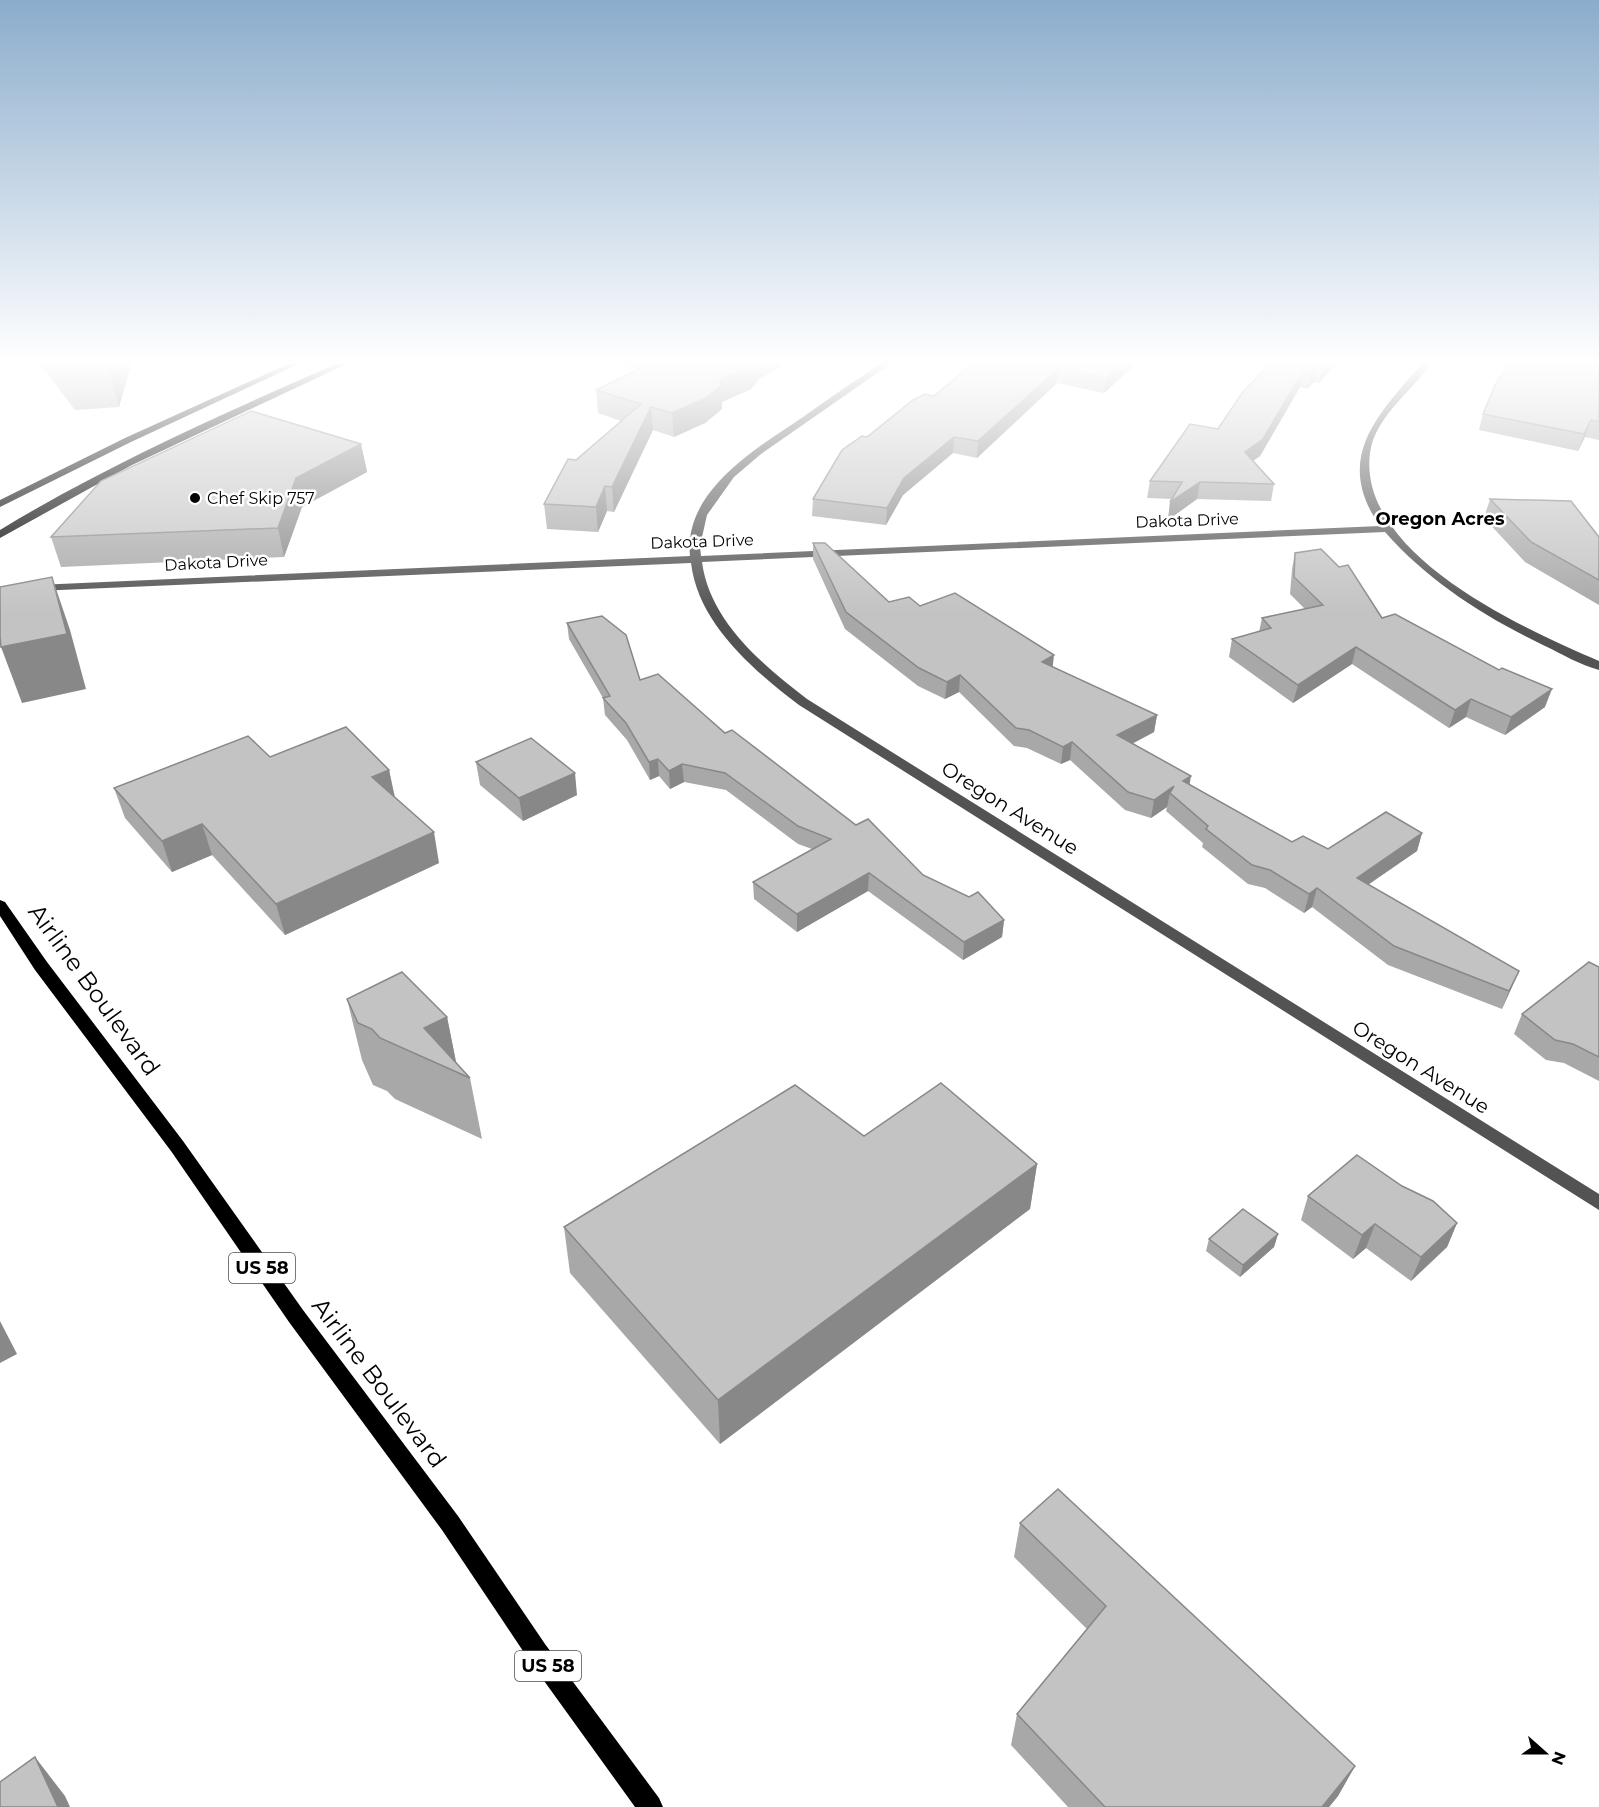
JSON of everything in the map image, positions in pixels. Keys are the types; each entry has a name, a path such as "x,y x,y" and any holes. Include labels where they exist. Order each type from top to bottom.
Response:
{"main road":[{"path":"0,503 119,444"},
{"path":"0,535 61,496 166,444"},
{"name":"Airline Boulevard","path":"0,905 41,966 177,1146 296,1316 450,1523 537,1652 650,1807"}],"street":[{"name":"Oregon Avenue","path":"769,444 720,486 701,520 695,558 699,581 715,615 740,648 776,682 803,702 1599,1203"},
{"path":"1369,444 1365,453 1365,490 1389,529 1423,566 1467,599 1513,627 1599,666"},
{"name":"Dakota Drive","path":"28,588 1389,529"}],"building":[{"path":"180,444 360,444 296,478 278,528 51,537 101,481"},
{"path":"594,444 633,444 612,487 605,486 596,507 544,504 568,459 576,460"},
{"path":"850,444 945,444 904,478 887,508 813,499 842,450"},
{"path":"1176,444 1256,444 1245,452 1274,484 1200,482 1170,502 1182,482 1150,481"},
{"path":"1490,499 1571,501 1599,537 1599,580 1531,542"},
{"path":"813,543 825,543 889,602 909,597 920,606 955,593 1054,655 1042,662 1157,715 1117,735 1191,776 1183,781 1292,842 1303,836 1328,849 1386,812 1422,833 1357,878 1519,971 1509,991 1394,946 1317,888 1309,894 1270,870 1252,865 1206,829 1208,826 1170,793 1174,786 1154,800 1128,792 1072,742 1063,747 1029,730 1016,728 960,675 947,682 919,668 846,612"},
{"path":"1321,549 1339,567 1348,565 1382,618 1395,614 1499,670 1502,668 1552,689 1511,717 1471,699 1455,710 1356,647 1298,685 1232,639 1271,628 1262,618 1323,605 1294,577 1295,553"},
{"path":"52,577 67,634 1,647 0,587"},
{"path":"602,616 626,635 640,680 658,674 725,733 732,730 856,825 868,819 923,875 969,897 978,892 1004,920 964,942 869,873 797,914 753,882 831,839 798,826 725,773 682,764 669,771 658,759 649,762 626,723 603,698 610,696 567,623"},
{"path":"346,727 389,770 372,777 434,832 276,904 202,824 162,841 114,788 248,736 270,757"},
{"path":"531,738 575,773 519,798 476,762"},
{"path":"1589,962 1599,967 1599,1057 1573,1044 1555,1040 1522,1014"},
{"path":"402,972 447,1017 424,1028 470,1078 380,1038 372,1029 358,1023 347,999"},
{"path":"941,1083 1037,1164 718,1400 564,1227 795,1085 864,1136"},
{"path":"1357,1155 1402,1186 1433,1201 1457,1223 1421,1257 1375,1224 1362,1235 1308,1196"},
{"path":"1243,1209 1278,1234 1243,1265 1209,1239"},
{"path":"1058,1489 1355,1766 1322,1807 1105,1807 1017,1714 1106,1606 1020,1523"},
{"path":"35,1757 58,1807 0,1807 0,1782"}],"place":[{"name":"Chef Skip 757","path":"195,498"}],"district":[{"name":"Oregon Acres","path":"1440,519"}]}
